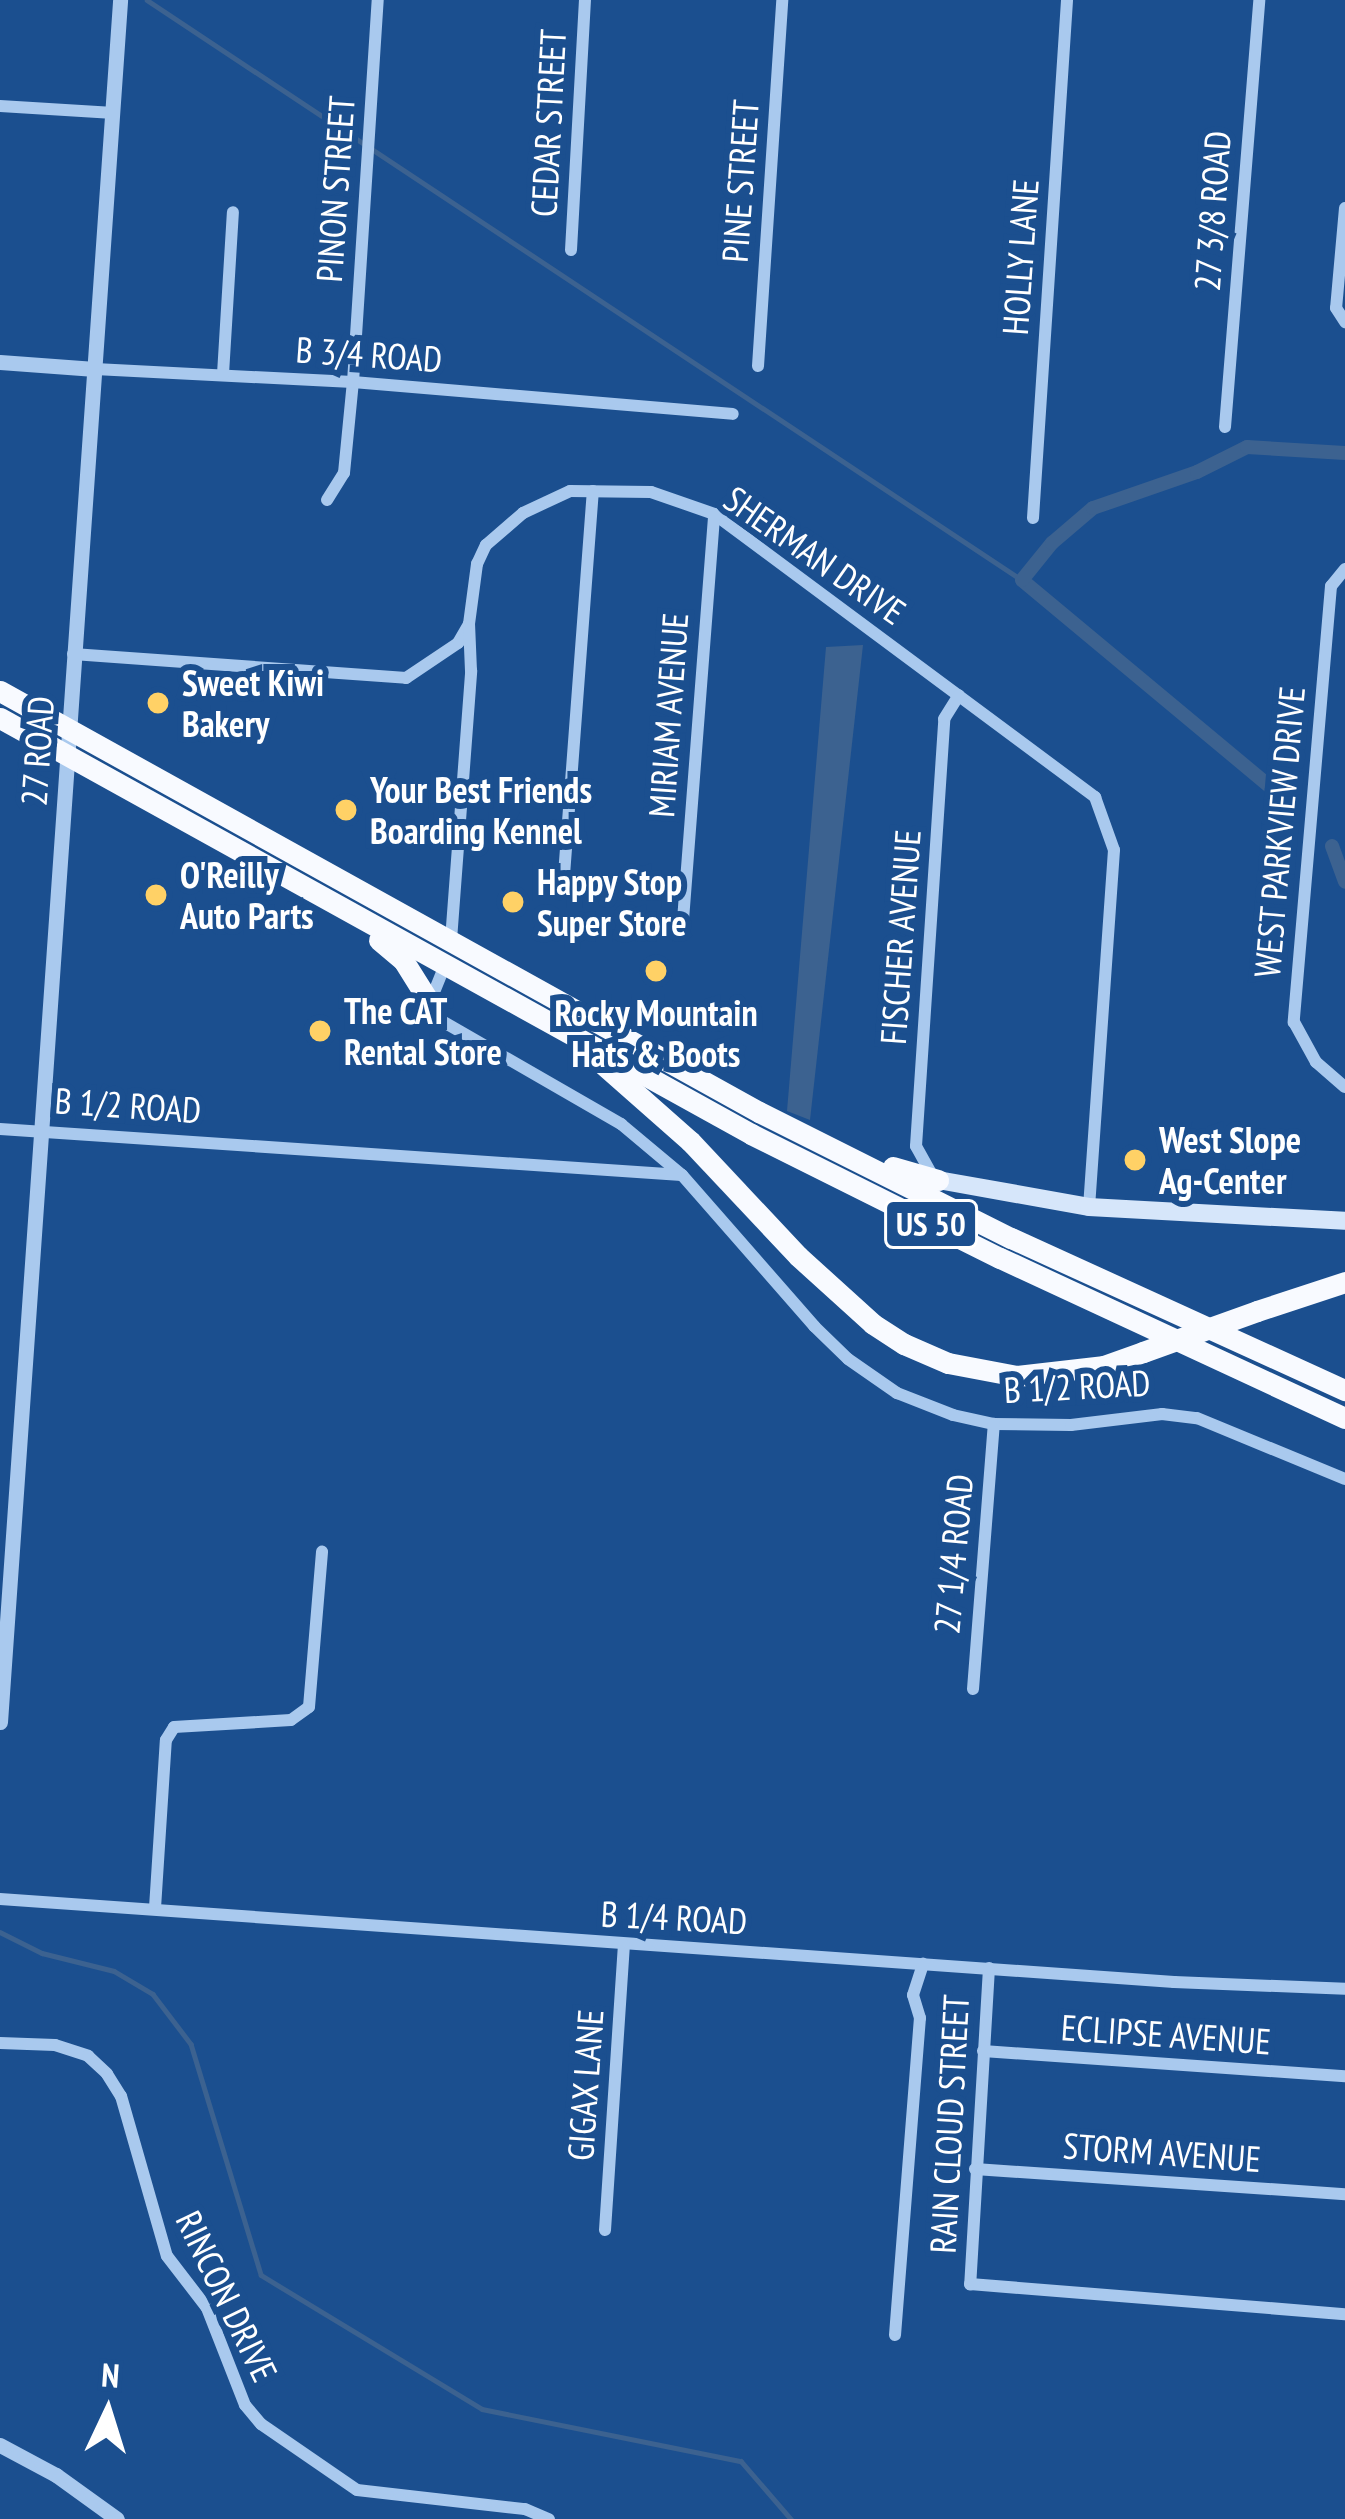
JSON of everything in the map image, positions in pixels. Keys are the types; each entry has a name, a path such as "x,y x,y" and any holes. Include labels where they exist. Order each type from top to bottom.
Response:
{"highway":[{"name":"US 50","path":"0,691 759,1112 1011,1238 1345,1390"},
{"name":"US 50","path":"0,718 751,1134 1000,1258 1345,1418"},
{"path":"284,876 403,960 435,1011"},
{"path":"369,922 420,940 451,940"},
{"path":"446,965 472,965 535,987"},
{"path":"596,1048 595,1057 690,1142 798,1256 873,1324 948,1363 1017,1376 1104,1366 1345,1282"},
{"path":"759,1112 938,1180"}],"main road":[{"path":"938,1180 1089,1207 1345,1221"}],"street":[{"name":"27 ROAD","path":"0,1721 120,0"},
{"name":"PINON STREET","path":"327,500 344,473 378,0"},
{"name":"CEDAR STREET","path":"571,250 585,0"},
{"name":"PINE STREET","path":"758,366 782,0"},
{"name":"HOLLY LANE","path":"1033,518 1067,0"},
{"name":"27 3/8 ROAD","path":"1225,427 1259,0"},
{"path":"0,106 114,113"},
{"path":"1345,208 1336,308 1345,322"},
{"path":"223,374 233,212"},
{"name":"B 3/4 ROAD","path":"0,362 353,382 734,414"},
{"name":"SHERMAN DRIVE","path":"451,940 471,670 469,624 478,564 486,545 523,513 570,490 650,491 714,514 1095,797 1114,850 1089,1207"},
{"path":"563,875 592,491"},
{"name":"MIRIAM AVENUE","path":"682,920 714,514"},
{"name":"WEST PARKVIEW DRIVE","path":"1345,569 1331,586 1323,657 1294,1022 1316,1062 1345,1087"},
{"path":"74,654 406,678 443,656 469,624"},
{"name":"FISCHER AVENUE","path":"938,1180 922,1165 916,1146 944,718 959,694"},
{"path":"435,1011 433,994 446,965"},
{"name":"B 1/2 ROAD","path":"435,1011 464,1039 620,1124 682,1175 848,1359 914,1400 994,1424 1071,1424 1162,1414 1197,1418 1345,1479"},
{"name":"B 1/2 ROAD","path":"0,1129 682,1175"},
{"name":"27 1/4 ROAD","path":"974,1689 994,1424"},
{"path":"155,1908 166,1740 174,1727 292,1720 309,1707 322,1552"},
{"name":"B 1/4 ROAD","path":"0,1899 624,1946 1345,1989"},
{"name":"GIGAX LANE","path":"605,2230 624,1946"},
{"path":"895,2335 920,2018 913,1994 923,1964"},
{"name":"RAIN CLOUD STREET","path":"988,1968 970,2284 1345,2314"},
{"name":"RINCON DRIVE","path":"0,2043 55,2045 88,2056 107,2074 121,2096 167,2256 207,2308 245,2405 261,2424 358,2490 525,2509 549,2519"},
{"name":"ECLIPSE AVENUE","path":"983,2051 1345,2076"},
{"name":"STORM AVENUE","path":"975,2169 1345,2194"},
{"path":"0,2445 56,2475 117,2519"}],"water":[{"path":"863,645 810,1120 787,1111 826,647"}],"waterway":[{"path":"147,0 1022,580"},
{"path":"1292,805 1022,580 1052,543 1093,508 1197,472 1247,447 1345,453"},
{"path":"1332,846 1345,882"},
{"path":"0,1932 42,1953 114,1971 153,1994 191,2044 261,2275 482,2409 741,2461 791,2519"}],"place":[{"name":"Sweet Kiwi Bakery","path":"158,703"},
{"name":"Your Best Friends Boarding Kennel","path":"346,810"},
{"name":"O'Reilly Auto Parts","path":"156,895"},
{"name":"Happy Stop Super Store","path":"513,902"},
{"name":"Rocky Mountain Hats & Boots","path":"656,971"},
{"name":"The CAT Rental Store","path":"320,1031"},
{"name":"West Slope Ag-Center","path":"1135,1160"}]}
